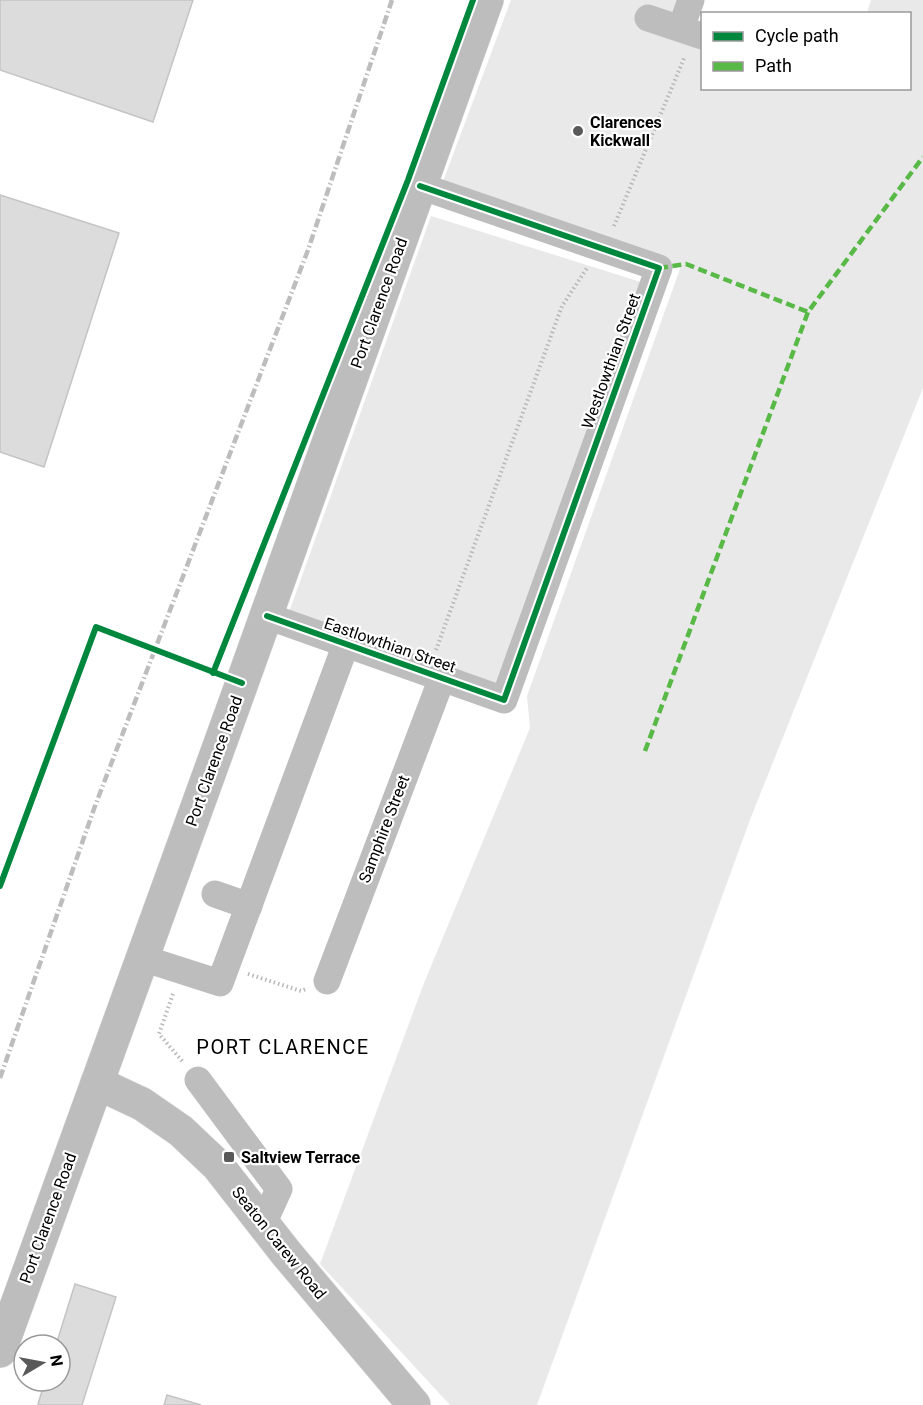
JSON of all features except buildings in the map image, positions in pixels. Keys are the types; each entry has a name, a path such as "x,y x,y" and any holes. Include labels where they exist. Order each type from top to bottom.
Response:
{"main road":[{"name":"Port Clarence Road","path":"0,1352 487,0"},
{"name":"Seaton Carew Road","path":"97,1083 142,1104 181,1131 218,1166 263,1224 414,1405"}],"street":[{"path":"648,18 692,32 691,0"},
{"name":"Westlowthian Street","path":"420,186 659,268 504,700"},
{"name":"Eastlowthian Street","path":"267,616 504,700"},
{"path":"142,958 220,983 346,644"},
{"name":"Samphire Street","path":"327,981 435,675"},
{"path":"215,894 249,906"},
{"path":"198,1080 279,1189 263,1224"}],"path":[{"path":"435,675 562,306 610,236 690,44 692,32"},
{"path":"226,967 301,991 327,981"},
{"path":"181,970 159,1034 198,1080"}],"shaded area":[{"path":"511,0 678,0 701,44 701,90 911,90 911,12 867,12 871,0 923,0 923,388 751,817 537,1405 450,1405 320,1264 424,983 530,728 527,696 681,266 442,184"},
{"path":"431,216 644,283 496,696 288,615"}],"railway":[{"path":"0,1078 95,806 308,250 392,0"}],"marked path":[{"path":"659,268 686,264 808,312 923,157"},
{"path":"645,751 808,312"}],"cycle path":[{"path":"213,673 408,180 473,0"},
{"path":"267,616 504,700 659,268 420,186"},
{"path":"0,886 96,627 242,683"}],"place":[{"name":"Clarences Kickwall","path":"578,131"},
{"name":"Saltview Terrace","path":"229,1157"}],"district":[{"name":"PORT CLARENCE","path":"283,1047"}]}
